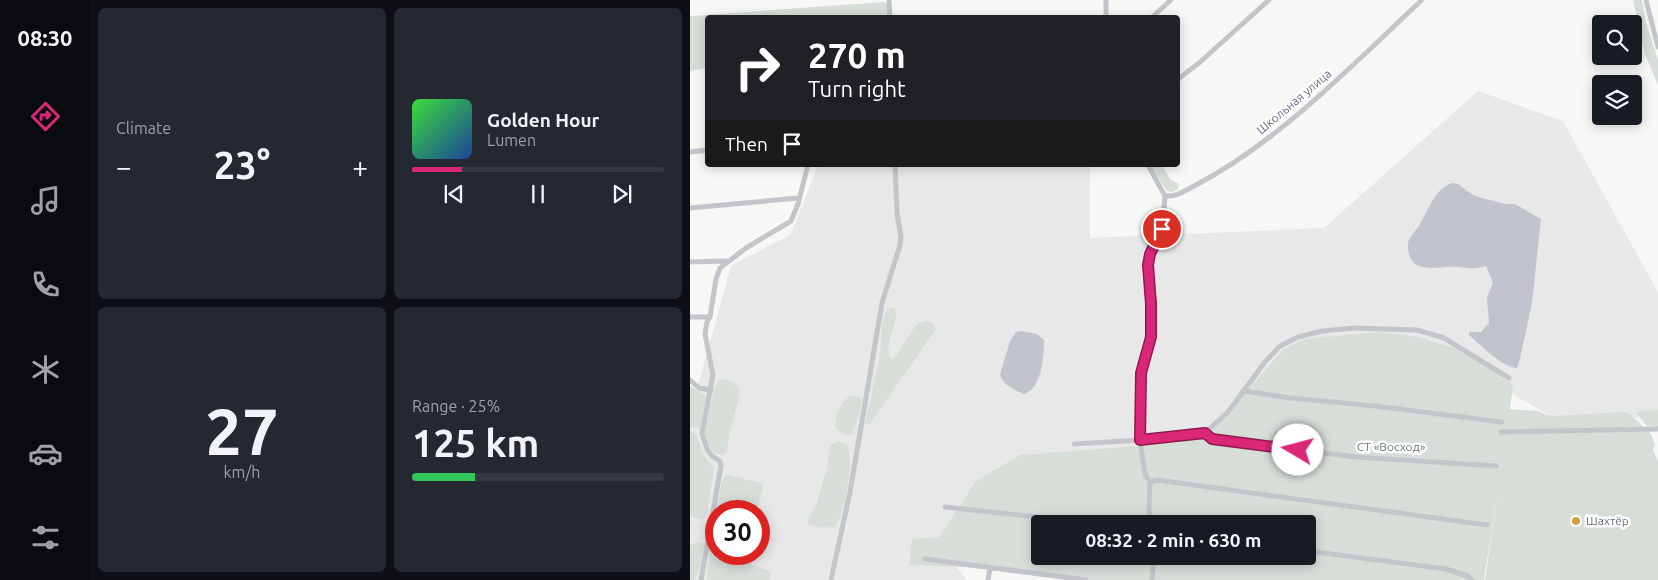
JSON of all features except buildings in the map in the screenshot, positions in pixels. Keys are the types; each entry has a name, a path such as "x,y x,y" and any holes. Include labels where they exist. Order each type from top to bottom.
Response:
{"street":[{"path":"889,0 890,15"},
{"path":"1106,0 1106,15"},
{"path":"1154,15 1172,0"},
{"path":"1180,77 1269,0"},
{"name":"Школьная улица","path":"1165,196 1176,195 1210,178 1264,141 1323,92 1422,0"},
{"path":"1646,0 1658,47"},
{"path":"690,152 705,150"},
{"path":"701,580 721,466 720,462 707,449 702,433 714,375 705,334 718,273 720,268 746,248 791,221 798,204 807,167"},
{"path":"831,580 850,492 882,303 900,245 901,237 896,213 895,167"},
{"path":"1149,167 1165,196 1163,224 1150,254 1148,265 1151,329 1149,345 1141,373 1140,440 1145,474 1150,482 1150,515"},
{"path":"690,208 798,198"},
{"path":"690,262 728,261"},
{"path":"690,317 710,317"},
{"path":"1074,444 1140,440 1205,433 1228,412 1265,362 1280,346 1298,337 1322,331 1354,328 1417,330 1444,338 1509,378"},
{"path":"690,380 699,388 711,390"},
{"path":"1245,391 1290,398 1375,406 1502,422"},
{"path":"1501,432 1658,429"},
{"path":"1205,433 1212,439 1356,457 1496,466"},
{"path":"1150,482 1157,480 1487,525"},
{"path":"945,507 1031,516"},
{"path":"1316,552 1446,569 1458,572 1472,580"},
{"path":"925,559 1086,580"},
{"path":"1152,580 1153,565"},
{"path":"988,580 990,568"}],"shaded area":[{"path":"1478,91 1563,121 1658,292 1658,417 1555,419 1433,347 1207,451 939,546 967,580 690,580 690,414 731,266 791,234 817,167 1090,167 1090,238 1324,228"},
{"path":"1458,184 1473,195 1506,204 1515,204 1541,219 1532,303 1517,368 1498,360 1469,335 1469,332 1481,332 1489,323 1487,298 1493,282 1486,266 1471,268 1422,267 1415,264 1409,255 1408,246 1411,235 1419,226 1437,194 1447,185"},
{"path":"1016,332 1037,334 1044,340 1041,371 1035,386 1024,394 1013,389 1000,375 1010,341"}],"green space":[{"path":"1633,0 1642,0 1646,22 1658,60 1658,85 1644,51 1642,15 1636,15"},
{"path":"884,2 888,4 889,15 705,15 705,68 690,71 690,16"},
{"path":"1151,167 1163,167 1170,179 1179,184 1178,189 1172,192 1167,191"},
{"path":"894,308 896,318 889,343 888,351 890,358 893,359 895,357 916,325 928,321 935,325 936,329 870,424 867,425 865,423 880,357 882,323 887,310"},
{"name":"СТ «Восход»","path":"1378,332 1414,336 1464,351 1513,385 1510,409 1538,411 1554,416 1624,412 1630,414 1651,434 1655,445 1653,450 1658,461 1658,580 1485,580 1497,496 1484,580 1076,580 985,568 909,565 912,539 939,537 976,481 1020,455 1178,443 1208,435 1283,350 1305,339"},
{"path":"720,379 733,382 738,387 740,393 729,435 727,452 722,455 714,453 707,443 705,436 714,389"},
{"path":"690,386 705,395 706,398 699,428 690,427"},
{"path":"851,396 858,396 862,399 852,435 847,435 837,430 835,421 842,405"},
{"path":"1658,410 1658,427 1647,426 1636,413 1641,411"},
{"path":"690,431 696,434 703,454 714,468 709,500 705,500 705,517 700,519 690,516"},
{"path":"839,441 847,444 850,463 848,486 839,519 835,527 822,528 809,525 807,520 816,505 827,468 830,445"},
{"path":"729,475 761,483 763,488 760,500 718,500 724,477"},
{"path":"696,542 702,543 704,546 700,568 694,580 690,580 690,546"},
{"path":"708,565 752,565 769,571 771,578 769,580 707,580"}],"place":[{"name":"Шахтёр","path":"1576,521"}],"route":[{"path":"1162,229 1150,254 1148,265 1151,337 1141,373 1140,440 1205,433 1212,439 1298,450"}]}
